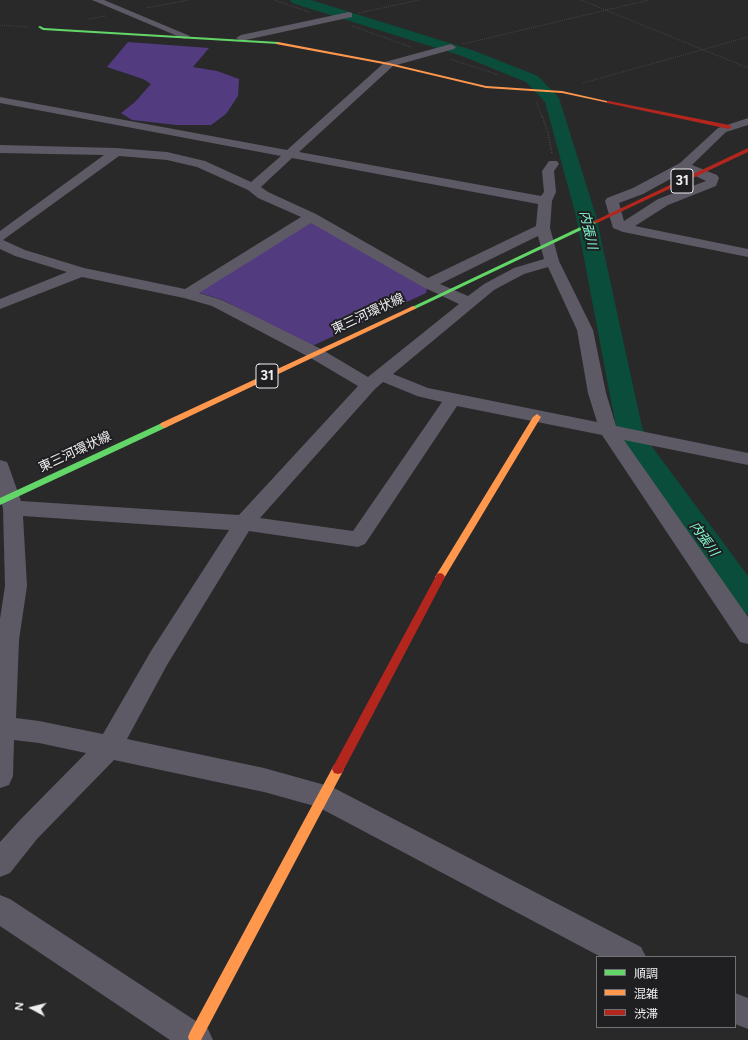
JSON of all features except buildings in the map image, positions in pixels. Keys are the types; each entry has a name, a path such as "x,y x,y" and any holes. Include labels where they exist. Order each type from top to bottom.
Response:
{"street":[{"path":"96,0 185,36"},
{"path":"241,38 349,15"},
{"path":"40,27 43,29 241,38 270,41 389,64 486,87 558,92 728,127"},
{"path":"253,187 389,64 451,47"},
{"path":"0,100 544,201"},
{"path":"748,121 722,130 684,166 638,191 612,201 618,225 623,228 748,254"},
{"path":"0,150 116,152 166,156 201,164 253,187 263,195 311,217 428,284 470,303"},
{"name":"東三河環状線","path":"7,503 315,353 748,150"},
{"path":"0,237 116,152"},
{"path":"553,164 548,171 550,192 544,201 543,228 552,261 585,330 597,393 608,431 748,635"},
{"path":"623,228 663,202 712,183 713,178 684,166"},
{"path":"187,294 311,217"},
{"path":"428,284 543,228"},
{"path":"0,244 20,253 81,272 187,294 217,303 315,353 341,370 375,380 537,417 748,459"},
{"path":"0,863 28,830 109,747 158,658 244,522 375,380 489,287 519,271 552,261"},
{"path":"0,304 81,272"},
{"path":"7,503 244,522 358,539 453,399"},
{"path":"0,909 196,1039 323,796 450,559 537,417"},
{"path":"0,467 7,503 16,586 4,655 3,728 0,776"},
{"path":"3,728 39,732 264,780 323,796 630,956"},
{"path":"736,1008 748,1014"}],"path":[{"path":"87,19 189,0"},
{"path":"274,0 428,53 498,75 526,90 533,95 538,104 548,133 553,164"},
{"path":"349,15 420,0"},
{"path":"581,0 748,68"},
{"path":"451,47 649,0"},
{"path":"0,25 40,27"},
{"path":"558,92 567,88 748,37"}],"shaded area":[{"path":"128,42 209,48 193,67 217,71 239,79 238,96 226,114 211,125 177,125 132,120 121,113 135,102 151,84 143,79 107,67"},
{"path":"311,221 428,285 426,293 310,347 223,300 197,292"}],"waterway":[{"name":"内張川","path":"297,0 467,53 532,79 553,101 586,216 629,427 638,447 748,601"}],"traffic: fast":[{"path":"40,27 43,29 278,43"},
{"path":"413,308 595,222"},
{"path":"0,502 164,425"}],"traffic: slow":[{"path":"278,43 389,64 486,87 562,92 609,102"},
{"path":"164,425 413,308"},
{"path":"440,577 537,417"},
{"path":"195,1037 338,769"}],"traffic: jam":[{"path":"609,102 729,127"},
{"path":"595,222 748,150"},
{"path":"338,769 440,577"}]}
